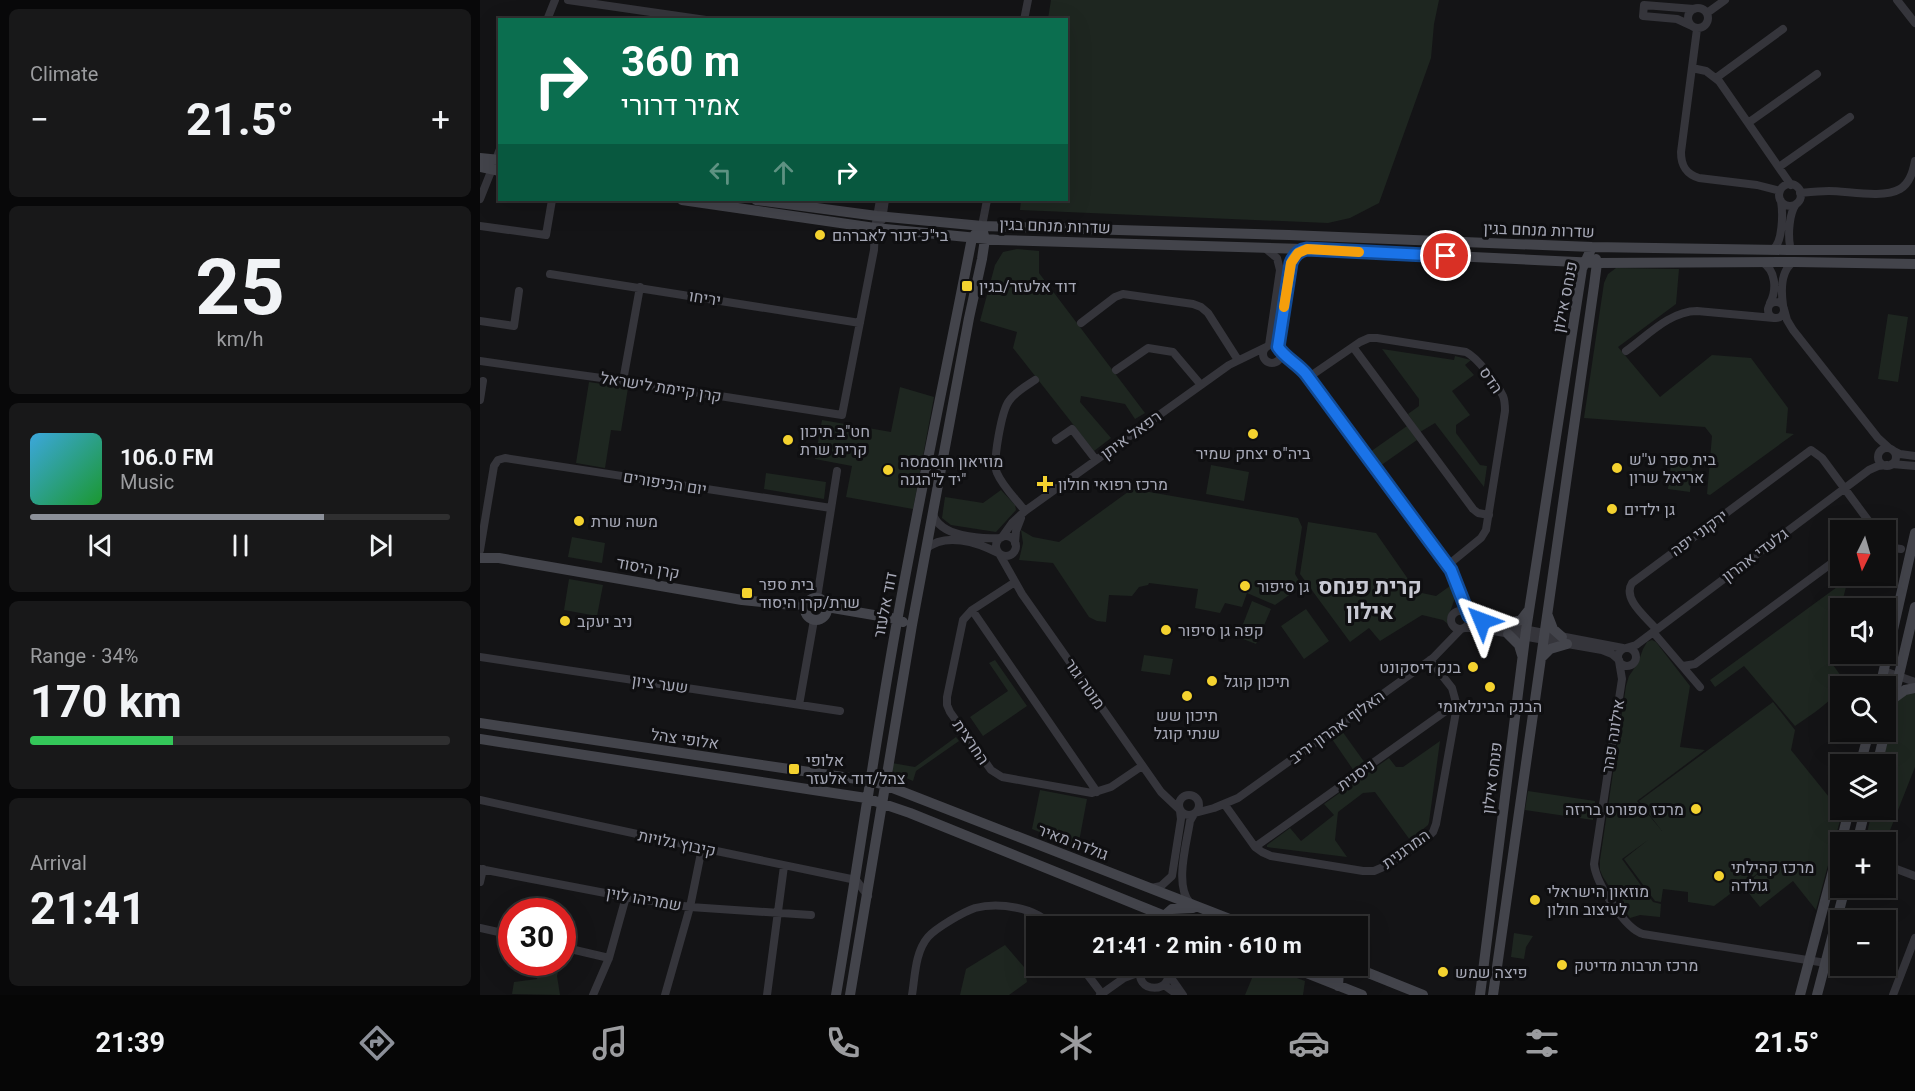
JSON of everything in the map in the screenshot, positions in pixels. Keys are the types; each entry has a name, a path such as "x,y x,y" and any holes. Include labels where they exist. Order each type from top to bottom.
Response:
{"street":[{"path":"548,18 555,0"},
{"path":"568,0 692,18"},
{"path":"1024,18 1028,0"},
{"path":"1707,13 1725,0"},
{"path":"1897,0 1915,23"},
{"path":"1644,5 1698,6 1707,13 1709,19 1702,28 1678,20 1643,16 1644,5"},
{"path":"1698,6 1688,16 1694,27 1692,68 1681,152 1685,170 1690,175 1699,178 1757,185 1780,191"},
{"path":"1716,78 1783,29"},
{"path":"1692,68 1706,71 1716,78 1791,185"},
{"path":"1748,123 1817,74"},
{"path":"1779,167 1850,117"},
{"path":"480,158 494,163 480,199"},
{"path":"1800,193 1827,191 1879,194 1892,192 1906,184 1915,161"},
{"path":"1780,191 1786,185 1791,185 1797,187 1800,193 1800,200 1792,212 1789,243 1797,250"},
{"path":"1772,250 1779,242 1782,213 1780,191"},
{"path":"480,226 546,235 552,201"},
{"path":"691,201 880,222"},
{"path":"762,201 880,222"},
{"path":"880,201 880,222"},
{"path":"860,322 885,201"},
{"name":"דוד אלעזר","path":"850,995 912,626 982,259 985,239 982,226 987,201"},
{"path":"1781,201 1789,206 1796,204"},
{"name":"שדרות מנחם בגין","path":"880,222 1289,234 1592,247 1915,250"},
{"name":"שדרות מנחם בגין","path":"880,222 972,238 998,240 1259,247 1616,264 1762,262 1915,264"},
{"name":"דוד אלעזר","path":"836,995 856,880 866,798 897,622 972,238 982,226"},
{"path":"982,259 987,250 998,240"},
{"path":"1259,247 1275,256 1280,270 1268,346 1263,354 1266,360"},
{"name":"פנחס אילון","path":"1480,995 1525,633 1581,286 1585,263 1592,247"},
{"name":"פנחס אילון","path":"1493,995 1594,286 1597,263 1592,247"},
{"path":"1276,362 1280,357 1279,349 1291,263 1296,255 1307,249"},
{"path":"1561,262 1576,269 1581,286"},
{"path":"1762,262 1769,267 1773,276 1773,297 1769,306 1769,314 1793,330"},
{"path":"1795,262 1788,266 1785,272 1783,291 1787,320 1878,438 1892,450 1896,457 1889,465 1881,462 1878,438"},
{"path":"1594,286 1602,272 1616,264"},
{"name":"יריחו","path":"550,274 860,322"},
{"path":"623,381 640,287"},
{"path":"480,321 514,326 519,291"},
{"path":"1081,323 1115,297 1123,294 1193,304 1206,312 1238,360 1255,358 1290,365 1307,375"},
{"path":"1752,316 1763,312 1777,301 1784,307"},
{"path":"1626,351 1683,312 1697,310 1775,318 1782,315 1784,307"},
{"name":"קרן קיימת לישראל","path":"480,361 842,415 860,322"},
{"name":"הדס","path":"1307,375 1364,340 1375,338 1468,353 1501,394 1505,405 1486,530 1483,537 1448,565"},
{"path":"1268,346 1275,345 1307,375 1448,565 1455,577 1468,616 1469,622 1463,629"},
{"name":"רפאל איתן","path":"1001,537 1024,511 1201,385 1238,360 1268,346"},
{"path":"1353,347 1473,509 1478,513 1489,515"},
{"path":"1116,370 1144,349 1151,348 1173,352 1201,385"},
{"path":"1013,578 1011,564 1016,528 1024,511 999,476 995,467 995,458 1007,404 1013,396 1035,380"},
{"path":"480,400 483,381"},
{"path":"1056,440 1072,429 1096,460"},
{"path":"1879,454 1884,448 1900,454 1915,456"},
{"name":"ירקוני יפה","path":"1700,687 1678,663 1630,597 1629,588 1632,583 1811,450 1822,458 1845,488"},
{"name":"גלעדי אהרון","path":"1625,648 1641,641 1869,470 1875,464 1879,454"},
{"name":"יום הכיפורים","path":"480,550 494,466 498,460 504,458 831,508"},
{"name":"גלעדי אהרון","path":"1869,470 1879,465 1915,466"},
{"path":"817,598 837,471"},
{"path":"1845,488 1868,520"},
{"path":"933,514 937,522 951,531 985,538 1010,537 1015,543"},
{"path":"1883,676 1915,533"},
{"path":"999,554 996,544 1001,537"},
{"path":"926,549 938,541 951,540 983,546 1008,556 1014,552"},
{"path":"1896,549 1901,549"},
{"name":"קרן היסוד","path":"480,550 499,558"},
{"name":"מוטה גור","path":"999,554 1013,578 1142,766 1161,792 1180,810"},
{"name":"קרן היסוד","path":"480,558 499,558 742,600 806,607"},
{"path":"1683,666 1695,664 1830,564"},
{"name":"החרצית","path":"1013,578 965,616 961,625 947,699 950,712 995,774 1004,778 1086,793 1097,792"},
{"path":"1448,642 1451,633 1451,619 1459,591"},
{"path":"817,598 824,601 827,611 821,620 814,620 808,617 806,607 811,599 817,598"},
{"path":"1896,687 1915,607"},
{"path":"1451,624 1455,628 1463,629 1505,629 1521,620 1529,608"},
{"path":"972,610 1097,792 1111,787 1142,766"},
{"path":"827,611 912,626"},
{"path":"1453,614 1461,611 1468,616 1505,629 1607,651 1625,665 1632,664 1635,660 1641,641"},
{"path":"1547,614 1553,629 1564,641"},
{"path":"799,705 814,620"},
{"name":"האלוף אהרון יריב","path":"1195,814 1238,798 1430,660 1463,629"},
{"path":"1505,629 1519,645 1522,657"},
{"path":"1541,658 1550,649 1564,641 1632,649 1636,655"},
{"path":"1619,661 1619,653 1625,648"},
{"name":"שער ציון","path":"480,657 840,711"},
{"path":"1430,660 1452,688 1457,703"},
{"name":"אילונה פהר","path":"1619,661 1622,680"},
{"name":"אילונה פהר","path":"1632,664 1626,670 1622,680 1595,858 1595,869 1600,884 1632,929 1641,934 1826,963"},
{"path":"1884,670 1915,682"},
{"path":"1896,696 1905,690 1915,688"},
{"name":"ניסנית","path":"1256,847 1457,703"},
{"name":"המרגנית","path":"1256,847 1271,856 1369,871 1386,866 1423,841 1433,832 1436,824 1457,703"},
{"name":"אלופי צהל","path":"480,723 885,785"},
{"name":"אלופי צהל","path":"480,739 866,798 883,803"},
{"path":"890,760 896,782 913,797"},
{"name":"גולדה מאיר","path":"885,785 1221,916"},
{"path":"1161,792 1169,796 1193,796 1209,806 1224,805 1256,847"},
{"path":"1150,888 1163,885 1172,876 1181,819 1180,800 1186,796"},
{"name":"קיבוץ גלויות","path":"480,800 856,880"},
{"path":"1197,800 1199,806 1190,821 1182,881 1184,894 1189,902 1197,907"},
{"name":"גולדה מאיר","path":"883,803 1164,916"},
{"path":"1180,810 1188,816 1195,814"},
{"path":"877,835 893,813 910,813"},
{"path":"664,995 690,907 702,848"},
{"path":"767,995 784,866"},
{"path":"480,882 482,869"},
{"name":"שמריהו לוין","path":"482,869 690,907 811,915"},
{"path":"1896,869 1915,876"},
{"path":"856,880 868,896"},
{"path":"1800,995 1830,885"},
{"path":"593,995 609,958 626,897"},
{"path":"1817,995 1842,898"},
{"path":"912,995 917,964 927,938 938,928 973,909 989,906 1028,911 1039,916"},
{"path":"1164,916 1172,909 1197,907"},
{"path":"1152,911 1156,916"},
{"path":"480,928 498,932"},
{"path":"1893,995 1912,955 1915,938"},
{"path":"576,950 609,958"},
{"path":"1368,973 1423,995"},
{"path":"1088,976 1101,994 1128,976"},
{"path":"1142,976 1142,982 1150,988 1155,988 1164,985 1168,976"},
{"path":"1170,976 1183,995"},
{"path":"1314,976 1362,995"},
{"path":"1338,976 1338,986"},
{"path":"1164,985 1178,995"}],"shaded area":[{"path":"1051,0 1439,0 1431,58 1379,203 1350,218 1328,223 1020,210 1021,201 1068,201 1068,18 1048,18"},
{"path":"1017,249 1039,251 1039,273 1145,413 1135,419 1125,404 1081,396 1080,402 1111,438 1094,451 1013,348 1017,332 980,321 995,265 1003,252"},
{"path":"1616,268 1679,269 1676,304 1618,347 1660,397 1712,355 1751,358 1788,408 1786,433 1794,434 1710,495 1707,494 1712,436 1705,427 1584,418 1604,283 1608,274"},
{"path":"1888,314 1908,317 1898,382 1878,379"},
{"path":"1382,349 1454,360 1455,356 1471,360 1465,365 1474,375 1452,391 1470,415 1456,425 1456,433 1480,465 1487,466 1484,487 1435,423 1420,432 1408,414 1419,406 1419,399"},
{"path":"589,382 628,388 621,431 611,430 605,468 576,463"},
{"name":"מוזיאון חוסמסה יד ל\"הגנה\"","path":"900,387 934,397 913,509 846,497 852,466 815,459 822,420 891,432"},
{"path":"1407,426 1417,440 1380,466 1370,452"},
{"path":"1672,457 1693,459 1690,492 1668,489"},
{"path":"1211,465 1249,472 1244,501 1206,494"},
{"path":"766,473 826,482 824,499 764,489"},
{"path":"1132,489 1298,518 1302,527 1295,574 1302,586 1275,605 1247,593 1242,607 1225,603 1220,613 1195,608 1198,589 1149,583 1139,587 1132,596 1109,595 1106,622 1089,617 1053,563 1019,560 1023,543 1021,530 1033,537 1059,542"},
{"path":"1001,490 1015,505 1016,510 996,532 951,525 942,518 945,497 983,503"},
{"path":"1308,522 1376,533 1417,592 1436,596 1450,586 1455,598 1447,620 1448,624 1443,620 1422,615 1380,641 1369,628 1350,642 1300,574"},
{"path":"572,537 605,543 602,563 568,557"},
{"path":"569,579 603,585 597,616 564,610"},
{"path":"1838,586 1846,586 1843,598 1830,598 1828,658 1830,664 1841,676 1830,676 1830,699 1795,726 1744,666 1715,687 1710,680"},
{"path":"1252,601 1271,609 1256,644 1238,637"},
{"path":"1306,609 1329,641 1304,659 1281,626"},
{"path":"1652,640 1656,642 1690,686 1680,747 1705,750 1637,801 1662,831 1639,801 1773,702 1795,730 1791,750 1830,798 1830,820 1840,820 1837,832 1830,832 1830,858 1816,910 1793,881 1760,907 1743,886 1774,861 1714,906 1688,902 1688,892 1663,889 1661,902 1655,901 1624,859 1648,840 1622,859 1653,902 1661,904 1660,917 1640,915 1630,918 1603,877 1600,860 1626,686 1647,642"},
{"path":"1144,655 1173,659 1170,675 1141,671"},
{"path":"995,660 1027,706 983,736 970,717 1008,691 989,663"},
{"path":"1915,691 1915,767 1896,815 1896,754 1884,754 1887,742 1896,742 1896,702 1902,695"},
{"path":"1342,731 1365,763 1354,771 1332,739"},
{"path":"956,737 959,741 916,771 913,781 891,769 892,763 915,767"},
{"path":"1440,741 1429,822 1410,840 1375,792 1363,793 1338,812 1335,840 1347,857 1267,847 1290,828 1301,841 1334,815 1324,804 1389,758 1396,767 1403,767"},
{"path":"1040,790 1087,799 1078,847 1032,829"},
{"path":"1528,791 1595,801 1593,820 1525,810"},
{"path":"1870,820 1894,820 1889,832 1867,832"},
{"path":"1514,933 1533,936 1526,947 1524,959 1511,957"},
{"path":"1005,945 1024,967 1027,982 1009,995 960,995 966,969"},
{"path":"538,976 557,976 560,995 512,994 514,982 537,979"},
{"path":"1253,976 1292,976 1305,981 1303,995 1245,995"}],"slow traffic":[{"path":"1284,307 1291,263 1298,253 1307,249 1359,252"}],"place":[{"name":"בי\"כ זכור לאברהם","path":"820,235"},
{"name":"דוד אלעזר/בגין","path":"967,286"},
{"name":"ביה\"ס יצחק שמיר","path":"1253,434"},
{"name":"חט\"ב תיכון קרית שרת","path":"788,440"},
{"name":"בית ספר ע''ש אריאל שרון","path":"1617,468"},
{"name":"מוזיאון חוסמסה יד ל\"הגנה\"","path":"888,470"},
{"name":"מרכז רפואי חולון","path":"1045,484"},
{"name":"גן ילדים","path":"1612,509"},
{"name":"משה שרת","path":"579,521"},
{"name":"גן סיפור","path":"1245,586"},
{"name":"בית ספר שרת/קרן היסוד","path":"747,593"},
{"name":"ניב יעקב","path":"565,621"},
{"name":"קפה גן סיפור","path":"1166,630"},
{"name":"בנק דיסקונט","path":"1473,667"},
{"name":"תיכון קוגל","path":"1212,681"},
{"name":"הבנק הבינלאומי","path":"1490,687"},
{"name":"תיכון שש שנתי קוגל","path":"1187,696"},
{"name":"אלופי צהל/דוד אלעזר","path":"794,769"},
{"name":"מרכז ספורט בריזה","path":"1696,809"},
{"name":"מרכז קהילתי גולדה","path":"1719,876"},
{"name":"מוזאון הישראלי לעיצוב חולון","path":"1535,900"},
{"name":"מרכז תרבות מדיטק","path":"1562,965"},
{"name":"פיצה שמש","path":"1443,972"}],"district":[{"name":"קרית פנחס אילון","path":"1370,598"}],"route":[{"path":"1446,256 1307,249 1300,251 1291,263 1278,347 1306,374 1451,570 1469,616 1482,621"}]}
